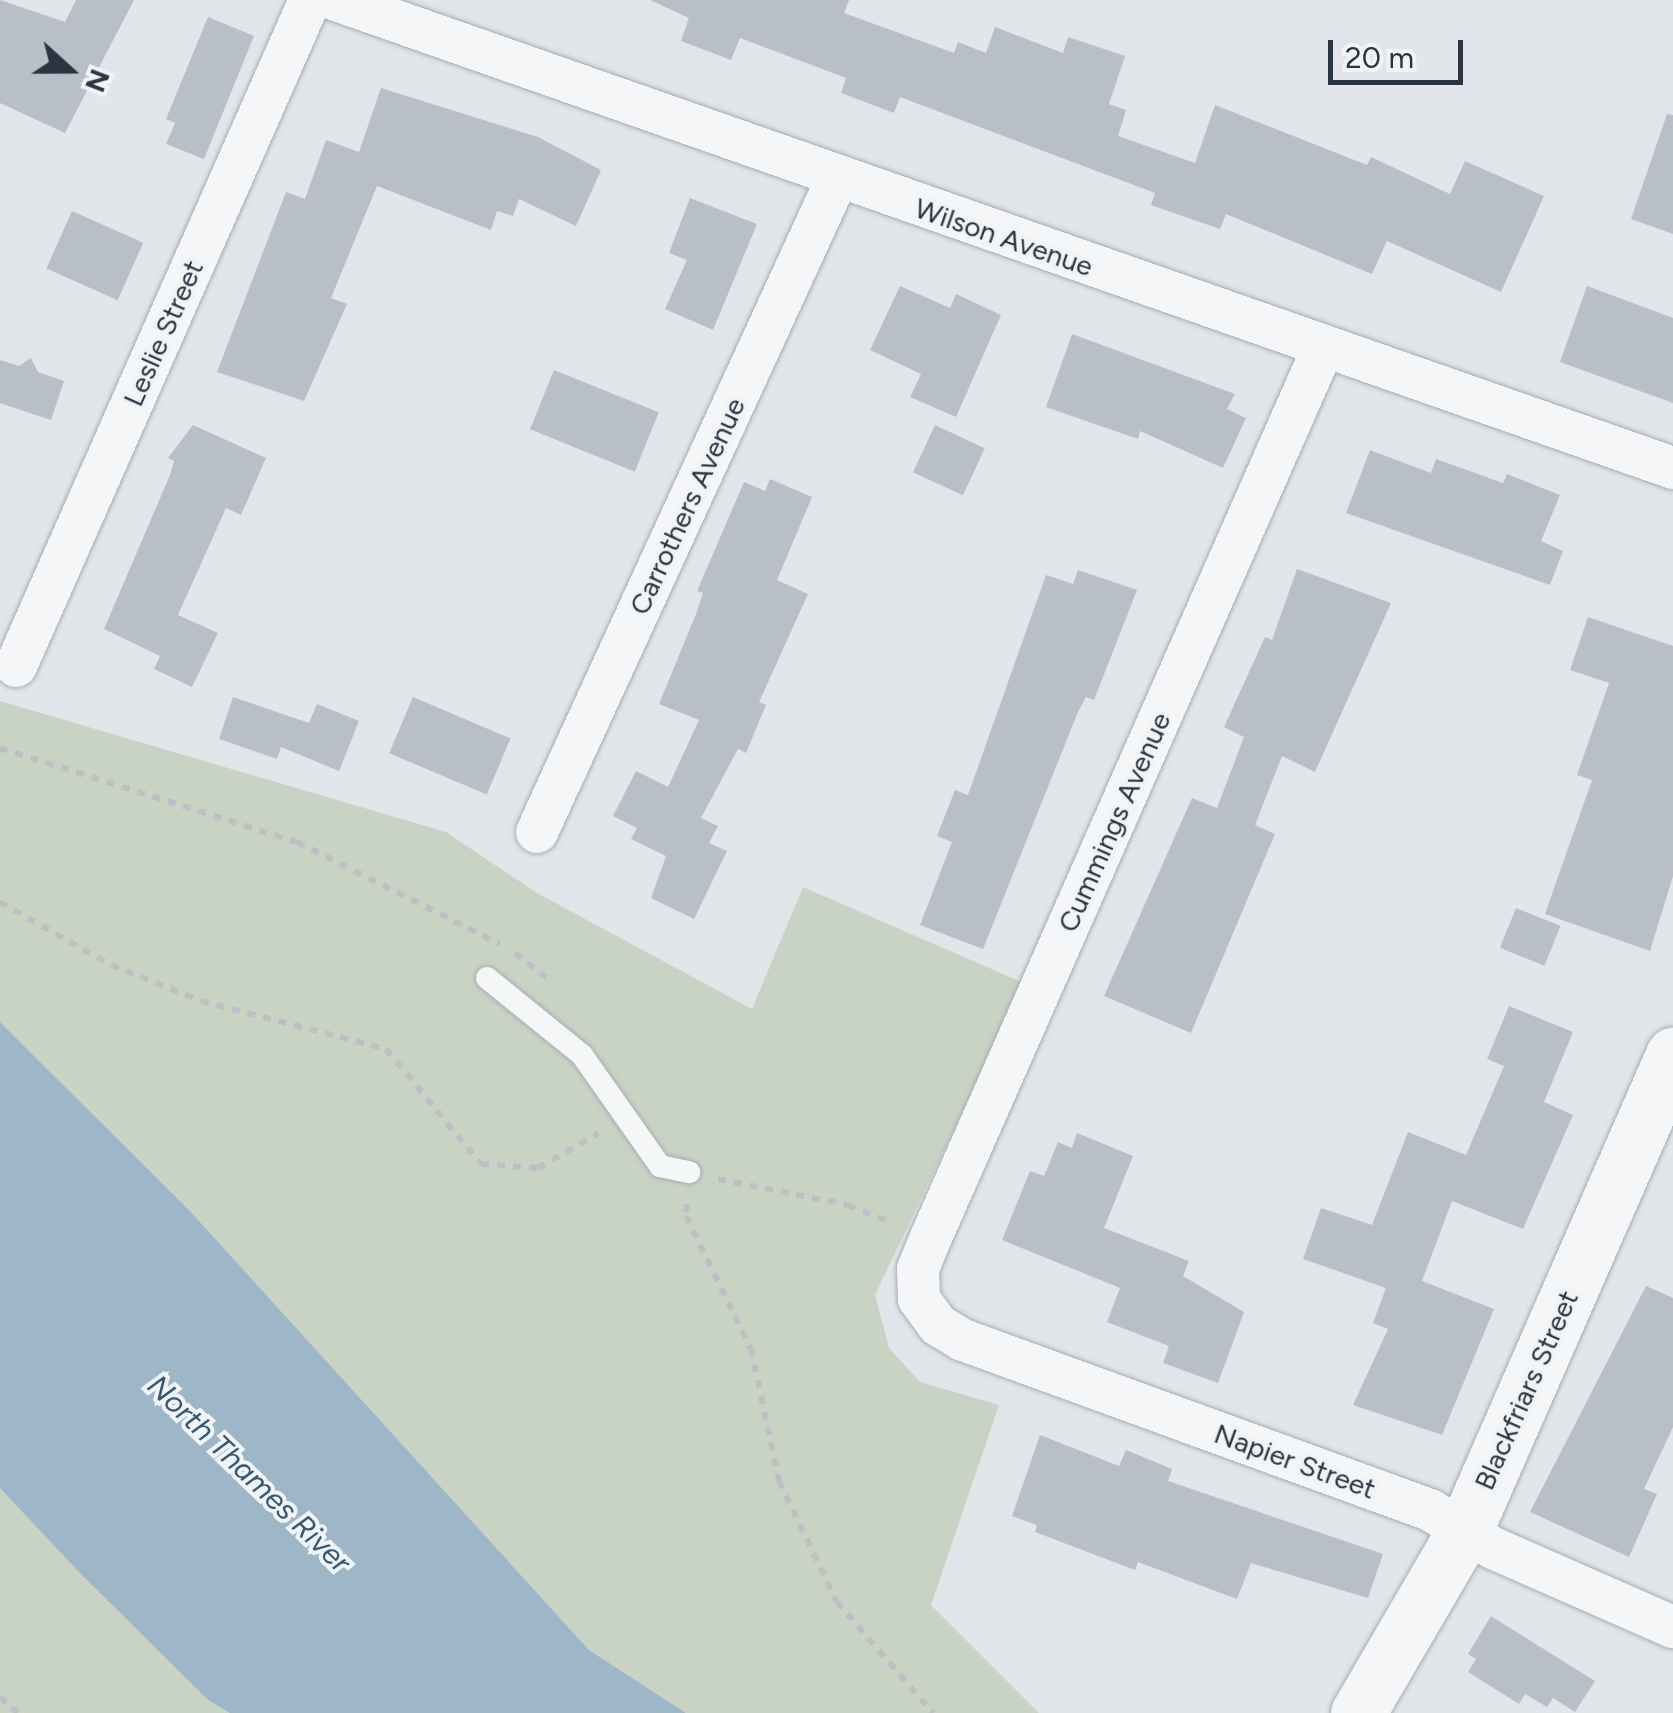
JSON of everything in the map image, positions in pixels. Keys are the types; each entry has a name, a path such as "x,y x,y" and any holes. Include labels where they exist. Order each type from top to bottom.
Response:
{"street":[{"name":"Leslie Street","path":"16,666 310,0"},
{"name":"Wilson Avenue","path":"336,0 1673,468"},
{"name":"Carrothers Avenue","path":"537,832 837,178"},
{"name":"Cummings Avenue","path":"920,1299 918,1269 1323,348"},
{"name":"Blackfriars Street","path":"1358,1713 1465,1530 1673,1055"},
{"name":"Napier Street","path":"920,1299 938,1325 963,1340 1430,1510 1673,1627"}],"lane":[{"path":"486,978 582,1055 660,1166 689,1172"}],"path":[{"path":"0,748 297,842 461,920 524,958 568,995"},
{"path":"0,902 111,965 202,1001 386,1049 481,1164 538,1168 626,1118"},
{"path":"900,1226 848,1205 689,1172 686,1216 751,1350 779,1481 837,1602 933,1713"},
{"path":"0,1697 18,1713"}],"green space":[{"path":"0,701 446,832 537,893 752,1009 803,887 1024,983 875,1295 889,1348 920,1382 999,1405 931,1605 1039,1713 686,1713 589,1650 190,1211 0,1022"},
{"path":"0,1460 264,1713 0,1713"}],"water":[{"name":"North Thames River","path":"0,1022 190,1211 589,1650 686,1713 230,1713 208,1700 77,1570 0,1488"}],"building":[{"path":"0,0 65,22 76,0 134,0 65,133 0,103"},
{"path":"650,0 849,0 844,13 954,53 958,42 986,53 995,27 1063,53 1068,37 1125,56 1109,104 1126,110 1118,136 1195,163 1215,105 1367,165 1371,157 1450,194 1465,161 1544,196 1501,292 1387,241 1372,274 1226,214 1220,229 1151,205 1155,193 900,97 894,113 841,93 846,78 740,38 731,60 681,41 689,18"},
{"path":"208,17 254,36 204,159 166,144 175,123 166,119"},
{"path":"381,88 538,137 601,170 576,226 519,199 513,216 497,211 491,230 377,186 331,298 347,304 304,401 217,372 286,192 305,199 326,140 359,152"},
{"path":"1667,114 1673,115 1673,234 1631,219"},
{"path":"690,198 757,224 713,330 665,309 687,260 669,253"},
{"path":"72,211 143,243 118,300 46,269"},
{"path":"900,286 950,308 956,294 1001,315 956,417 910,397 921,374 870,350"},
{"path":"1587,286 1673,318 1673,403 1560,362"},
{"path":"1072,334 1235,394 1227,409 1246,418 1223,468 1140,431 1138,439 1046,407"},
{"path":"31,358 38,372 64,381 51,420 0,403 0,360 19,366"},
{"path":"554,370 659,412 635,472 530,429"},
{"path":"193,425 266,458 241,515 226,508 178,615 218,633 192,687 154,669 160,656 104,629 170,475 174,461 168,458"},
{"path":"935,425 985,448 963,495 913,472"},
{"path":"1370,450 1431,473 1436,459 1503,483 1507,474 1560,495 1541,541 1563,551 1550,585 1346,513"},
{"path":"770,479 812,497 777,580 808,594 759,702 766,705 746,753 738,749 701,818 718,826 709,843 727,851 694,919 651,898 666,856 631,839 637,828 613,816 636,771 668,787 699,720 659,704 696,614 703,593 697,591 744,482 765,491"},
{"path":"1297,569 1391,603 1315,772 1282,756 1255,825 1275,834 1191,1033 1104,996 1192,798 1217,808 1244,737 1224,727 1265,637 1272,640"},
{"path":"1078,570 1137,590 1094,700 1086,697 1078,712 983,949 920,925 952,842 937,836 955,790 968,795 1046,575 1073,584"},
{"path":"1588,617 1673,646 1673,876 1650,951 1545,914 1592,780 1577,775 1609,683 1570,670"},
{"path":"233,697 309,723 317,704 359,721 339,771 281,747 277,759 219,739"},
{"path":"413,697 511,738 487,795 389,753"},
{"path":"1516,908 1561,926 1544,966 1500,948"},
{"path":"1509,1006 1573,1032 1544,1102 1573,1115 1523,1229 1452,1201 1422,1281 1494,1309 1442,1435 1353,1405 1388,1329 1373,1323 1386,1288 1303,1259 1321,1208 1372,1225 1408,1132 1466,1155 1504,1066 1487,1059"},
{"path":"1077,1133 1133,1156 1104,1228 1189,1261 1183,1276 1244,1312 1218,1383 1163,1363 1169,1346 1107,1322 1120,1288 1002,1240 1030,1171 1044,1176 1058,1142 1072,1148"},
{"path":"1646,1286 1673,1298 1673,1427 1644,1489 1657,1494 1629,1557 1530,1512"},
{"path":"1040,1435 1119,1466 1126,1450 1172,1469 1168,1481 1383,1554 1368,1598 1251,1563 1237,1599 1138,1562 1135,1570 1035,1532 1037,1525 1012,1516"},
{"path":"1491,1616 1595,1681 1575,1712 1553,1698 1547,1707 1525,1694 1519,1704 1468,1672 1476,1659 1468,1654"}]}
